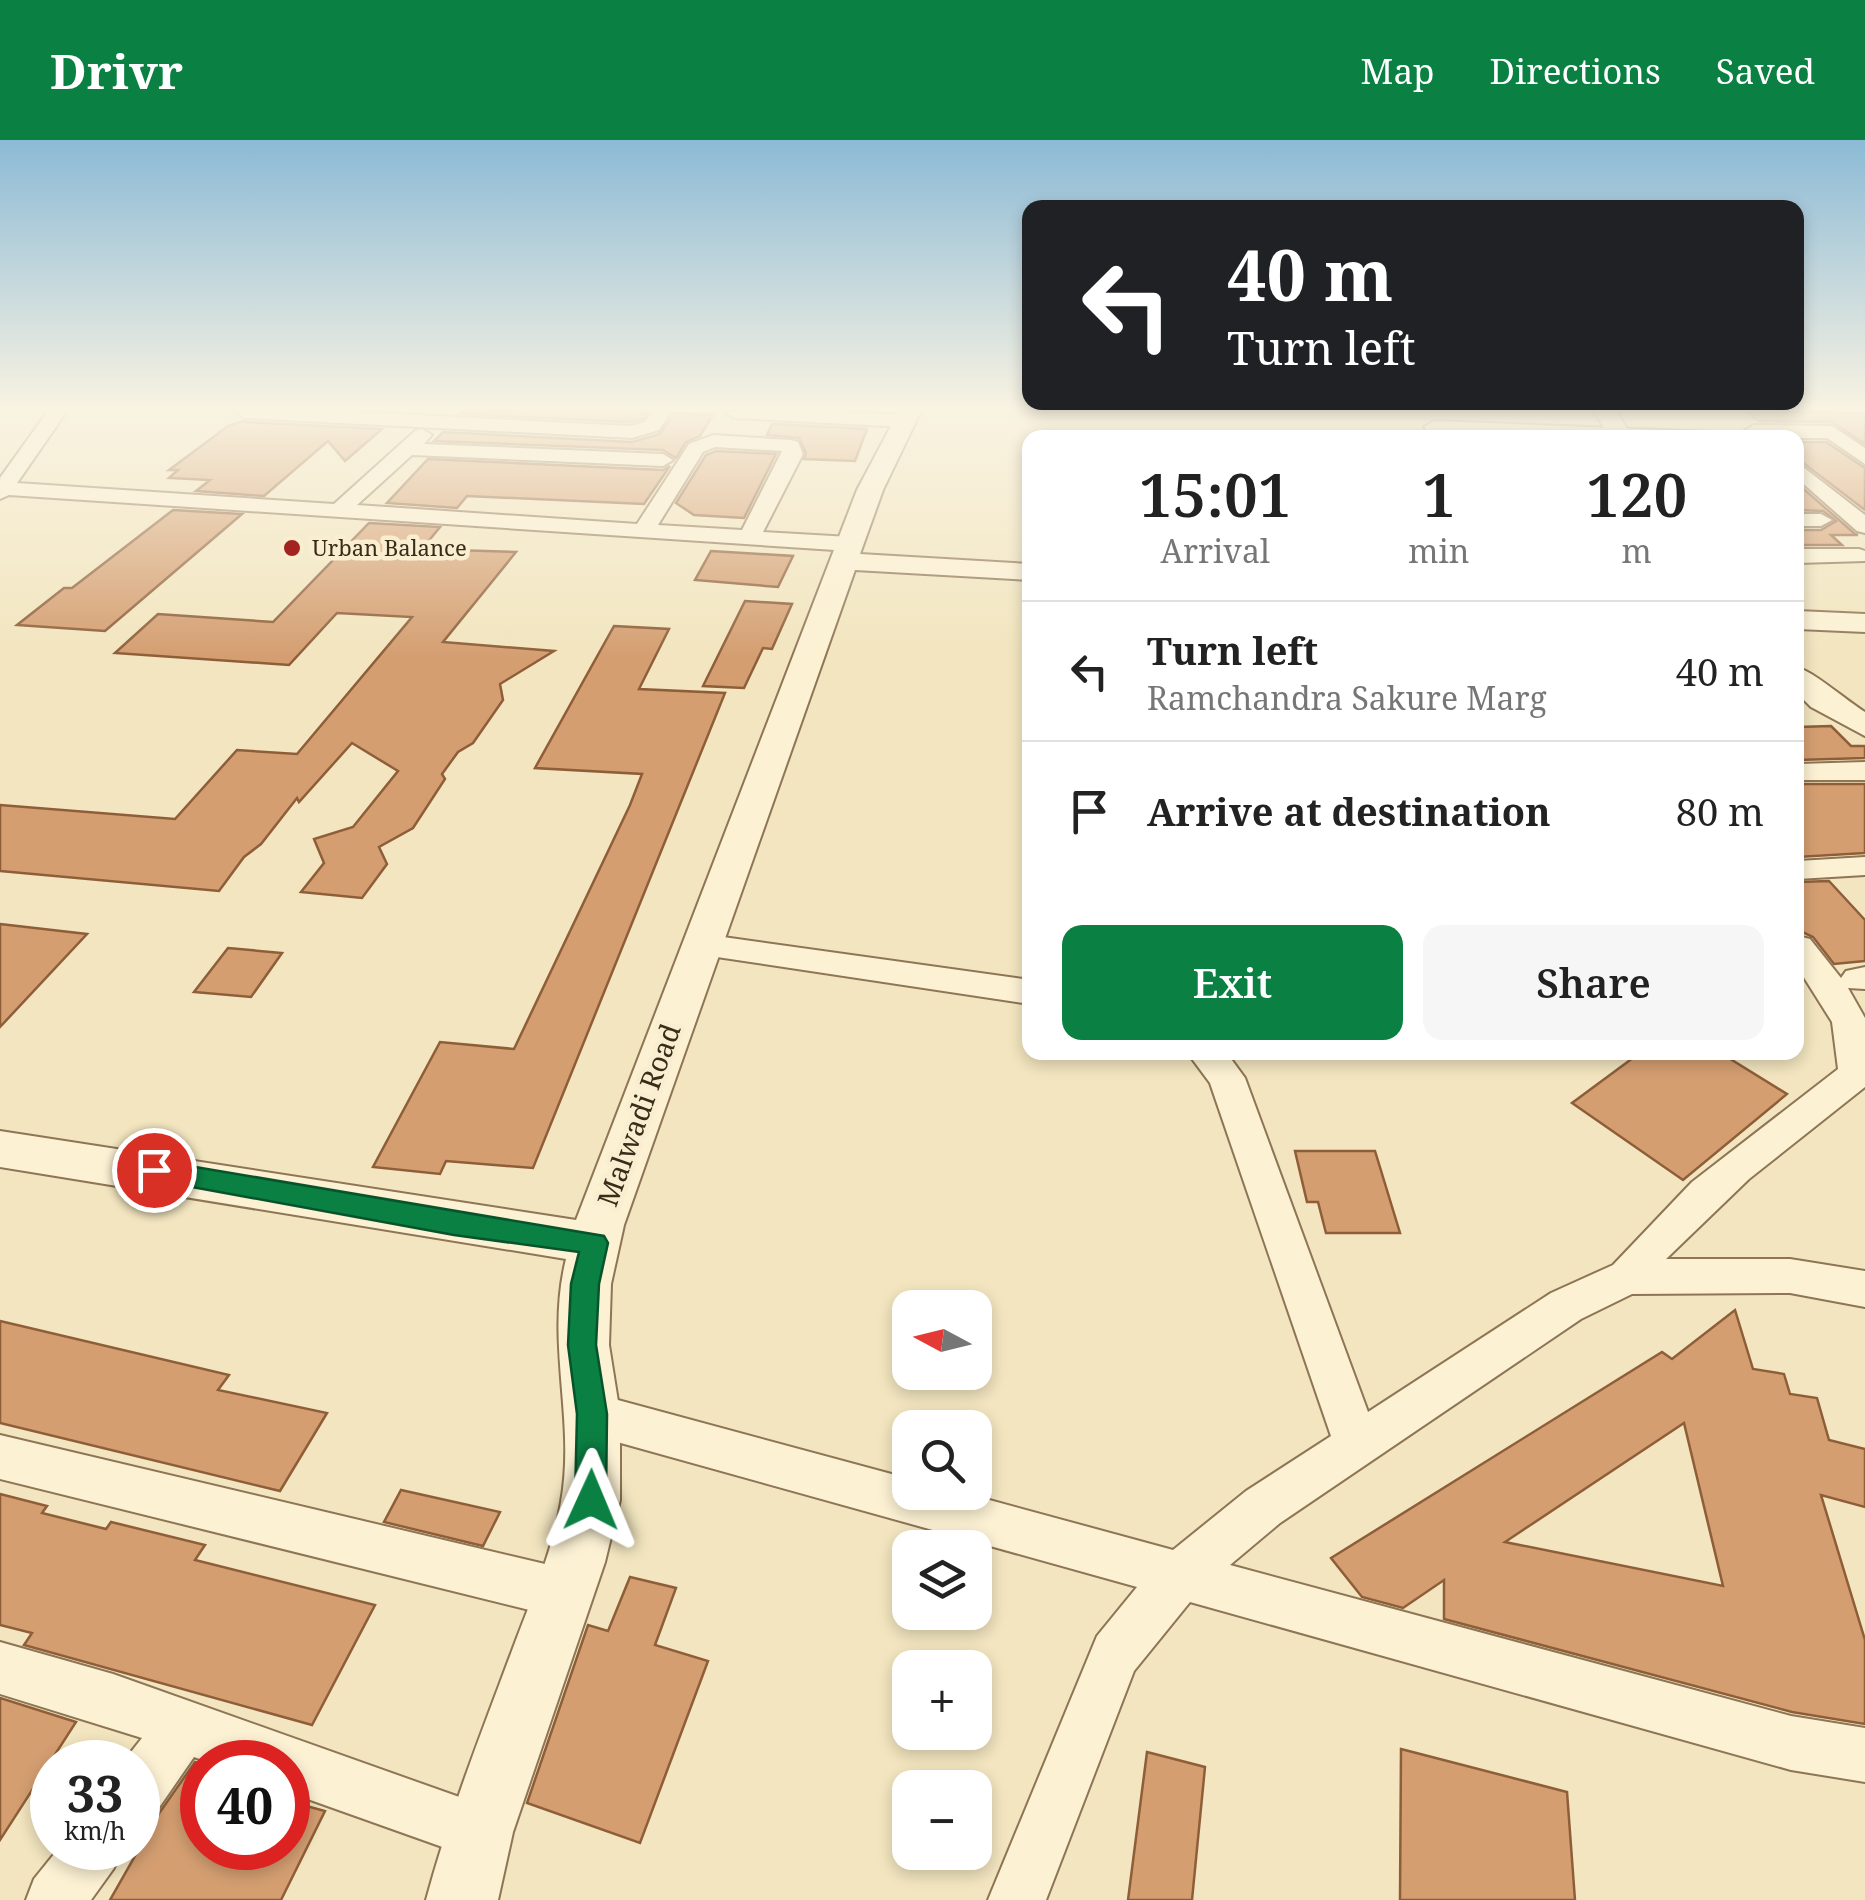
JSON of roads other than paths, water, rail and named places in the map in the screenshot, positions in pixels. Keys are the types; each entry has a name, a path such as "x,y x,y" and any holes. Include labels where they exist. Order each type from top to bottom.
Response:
{"street":[{"path":"37,493 749,538 1022,571"},
{"path":"338,512 358,493"},
{"path":"642,532 667,493"},
{"path":"749,538 772,493"},
{"name":"Malwadi Road","path":"462,1900 478,1832 575,1562 591,1500 592,1414 582,1345 585,1284 594,1243 869,493"},
{"path":"1827,493 1865,526"},
{"path":"1804,520 1821,520"},
{"path":"1804,556 1859,556"},
{"path":"1804,620 1865,623"},
{"path":"1810,700 1865,726"},
{"path":"1804,772 1865,771"},
{"path":"1804,870 1865,866"},
{"path":"702,944 1022,991"},
{"path":"1628,1277 1651,1246 1696,1201 1856,1075 1863,1055 1858,1030 1833,989 1804,954"},
{"path":"1212,1060 1227,1078 1357,1445"},
{"path":"0,1149 228,1182 454,1224 594,1243"},
{"path":"1017,1900 1114,1654 1178,1577 1263,1507 1566,1306 1628,1277 1790,1276 1865,1289"},
{"path":"592,1414 1792,1743 1865,1756"},
{"path":"0,1457 562,1593"},
{"path":"0,1668 113,1700 218,1740"},
{"path":"160,1759 183,1727"},
{"path":"310,1773 478,1832"},
{"path":"55,1900 78,1870"}],"place":[{"name":"Urban Balance","path":"292,548"}]}
